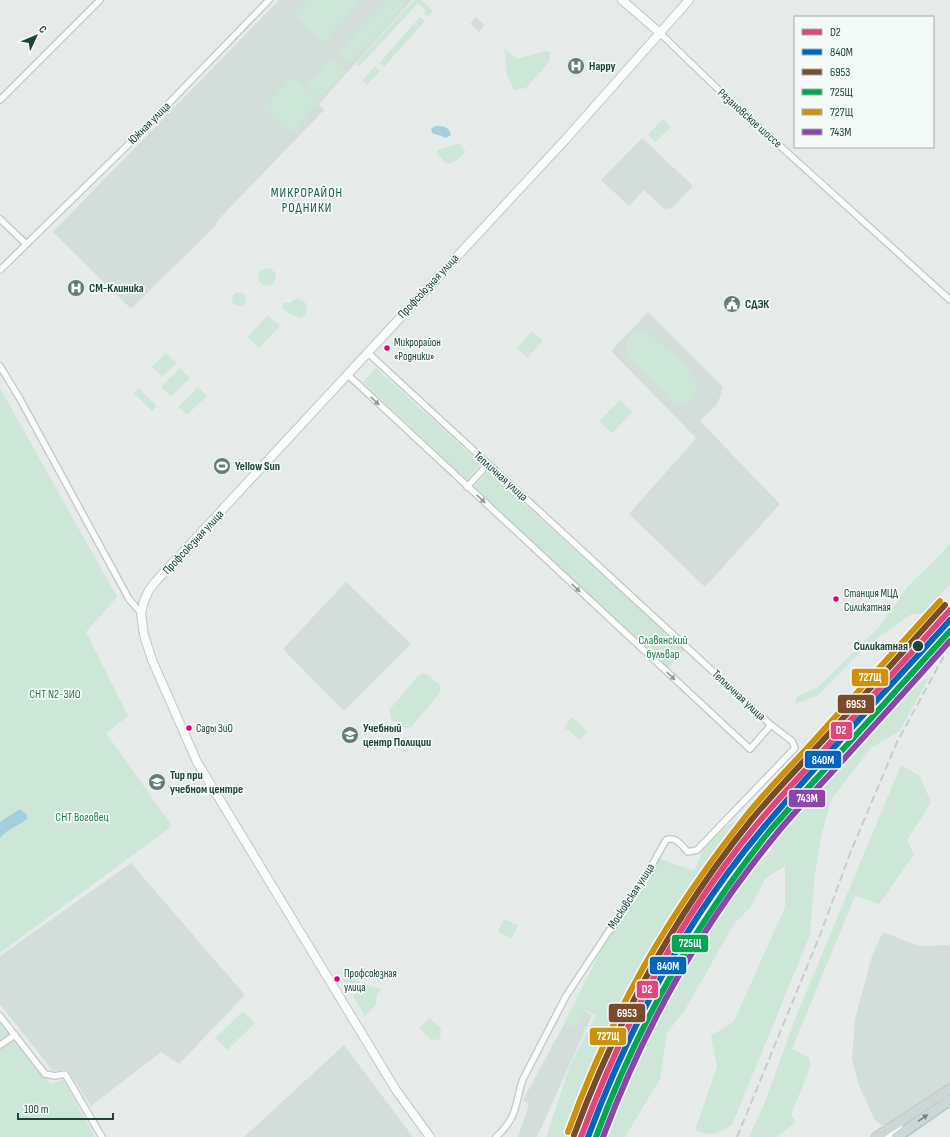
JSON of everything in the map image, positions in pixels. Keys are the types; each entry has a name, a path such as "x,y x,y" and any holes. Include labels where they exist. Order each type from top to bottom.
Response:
{"main road":[{"name":"Рязановское шоссе","path":"622,0 660,33"},
{"name":"Профсоюзная улица","path":"430,1137 396,1090 197,762 152,660 144,635 142,612 144,601 153,585 564,140 688,0"},
{"path":"876,1137 950,1089"},
{"path":"896,1137 950,1100"},
{"path":"889,1137 900,1122"}],"street":[{"path":"0,100 100,0"},
{"name":"Южная улица","path":"0,270 138,135 269,0"},
{"name":"Рязановское шоссе","path":"660,33 725,96 950,300"},
{"path":"0,219 26,244"},
{"name":"Тепличная улица","path":"347,374 750,749 771,725 367,352"},
{"path":"0,366 20,399 129,599 142,612"},
{"path":"467,486 488,464"},
{"name":"Московская улица","path":"496,1137 509,1122 516,1110 524,1079 566,996 648,872 666,840 671,838 676,840 688,852 697,850 795,748 792,741 771,725"},
{"path":"0,1016 45,1074 55,1076 65,1074 102,1137"},
{"path":"0,1045 15,1035"}],"shaded area":[{"path":"279,0 412,0 319,104 324,110 219,219 215,226 131,309 53,232"},
{"path":"476,17 485,25 479,32 470,24"},
{"path":"642,138 693,186 672,208 664,209 644,190 629,206 601,180"},
{"path":"648,312 723,387 718,403 700,421 780,504 705,587 629,514 696,438 611,351"},
{"path":"346,582 411,644 344,711 283,649"},
{"path":"131,863 245,995 179,1064 161,1052 91,1106 67,1069 53,1071 0,1004 0,956"},
{"path":"883,932 919,946 950,945 950,1084 890,1124 881,1125 875,1120 859,1086 852,1059 855,1019 872,956"},
{"path":"574,1006 592,1015 537,1137 518,1137 529,1104 523,1100"},
{"path":"344,1045 413,1137 244,1137"}],"green space":[{"path":"307,0 361,0 324,43 293,14"},
{"path":"386,0 408,1 350,64 338,53"},
{"path":"414,0 422,0 433,11 428,17 424,14 426,11 418,3 360,66 356,66 359,60"},
{"path":"420,17 425,21 384,67 379,63"},
{"path":"504,48 517,59 546,51 550,52 550,61 526,88 514,90 507,75"},
{"path":"332,57 346,70 320,99 305,86"},
{"path":"375,66 380,71 367,85 362,81"},
{"path":"292,77 319,102 290,133 263,108"},
{"path":"663,119 671,127 655,142 648,134"},
{"path":"459,143 466,152 454,162 447,164 436,153 438,150"},
{"path":"263,268 271,268 276,273 274,284 271,286 263,286 258,281 258,273"},
{"path":"236,292 242,292 246,296 246,302 242,306 236,306 232,302 232,296"},
{"path":"297,298 305,302 307,309 303,317 300,318 293,316 283,309 283,303 289,303"},
{"path":"268,315 280,326 259,348 247,337"},
{"path":"532,331 543,341 527,358 517,348"},
{"path":"643,331 652,335 681,361 695,378 697,383 697,391 691,400 683,403 672,402 627,356 626,347 628,339 634,334"},
{"path":"166,353 176,363 162,377 152,367"},
{"path":"180,368 190,378 171,397 161,387"},
{"path":"376,368 481,464 467,480 363,382"},
{"path":"198,387 207,396 187,415 178,407"},
{"path":"0,388 117,597 86,632 128,716 106,733 172,826 0,953"},
{"path":"139,388 157,406 152,411 134,393"},
{"path":"620,400 633,412 612,433 599,421"},
{"name":"Славянский бульвар","path":"488,471 685,650 668,668 474,487"},
{"path":"950,543 950,584 922,614 912,614 867,645 817,696 795,704 797,696 818,687 878,628 909,585 939,556"},
{"path":"423,673 427,674 440,685 440,693 412,726 406,728 403,727 390,718 390,709 418,676"},
{"path":"910,676 917,684 929,677 900,731 871,748 831,800 821,837 815,874 810,935 732,1125 714,1134 695,1130 717,1067 711,1036 734,1021 785,907 785,866 765,879 750,908 734,924 685,1010 667,1033 660,1079 625,1137 594,1137 618,1075 656,998 699,924 769,853 793,811 827,766"},
{"path":"572,717 587,731 580,740 564,727"},
{"path":"804,754 806,758 704,886 667,939 628,1008 608,1050 571,1137 546,1137 570,1066 596,1015 584,1010 575,1028 565,1022 613,926 660,859 694,871 704,848 719,831 742,817 769,792"},
{"path":"901,765 920,776 931,803 907,840 914,855 879,904 855,896 792,1049 809,1058 811,1065 791,1115 796,1122 777,1137 749,1137 765,1102 795,1019"},
{"path":"504,919 518,925 512,938 498,932"},
{"path":"346,970 354,979 361,981 350,992 342,979"},
{"path":"365,985 382,989 377,994 376,1005 365,1016 353,996"},
{"path":"243,1011 255,1023 227,1050 215,1038"},
{"path":"430,1018 441,1029 440,1040 430,1039 419,1028"},
{"path":"0,1019 50,1084 64,1080 95,1137 0,1137"}],"water":[{"path":"435,126 443,126 447,128 451,135 446,138 432,133 431,129"},
{"path":"20,809 27,815 27,819 6,832 0,838 0,822"}],"waterway":[{"path":"906,1137 950,1106"}],"railway":[{"path":"737,1137 820,935 851,851 897,742 950,645"}],"transit line":[{"name":"727Щ","path":"568,1132 603,1047 623,1006 644,966 691,890 746,816 940,601"},
{"name":"6953","path":"574,1135 609,1050 629,1010 673,930 698,892 752,819 945,605"},
{"name":"D2","path":"581,1137 615,1053 635,1013 656,973 703,896 758,823 950,610"},
{"name":"840М","path":"588,1137 604,1095 642,1014 663,974 710,898 764,827 833,748 950,620"},
{"name":"725Щ","path":"596,1137 630,1056 670,978 692,941 741,868 775,824 950,631"},
{"name":"743М","path":"603,1137 637,1057 676,980 698,943 747,871 788,820 950,641"}],"place":[{"name":"Happy","path":"576,66"},
{"name":"СМ-Клиника","path":"76,288"},
{"name":"СДЭК","path":"732,304"},
{"name":"Микрорайон «Родники»","path":"387,348"},
{"name":"Yellow Sun","path":"222,466"},
{"name":"Станция МЦД Силикатная","path":"836,599"},
{"name":"Силикатная","path":"918,646"},
{"name":"Сады ЗиО","path":"189,728"},
{"name":"Учебный центр Полиции","path":"350,735"},
{"name":"Тир при учебном центре","path":"157,782"},
{"name":"Профсоюзная улица","path":"337,979"}],"district":[{"name":"МИКРОРАЙОН РОДНИКИ","path":"307,200"}],"park label":[{"name":"СНТ N2-ЗИО","path":"55,694"},
{"name":"СНТ Воговец","path":"82,817"}]}
